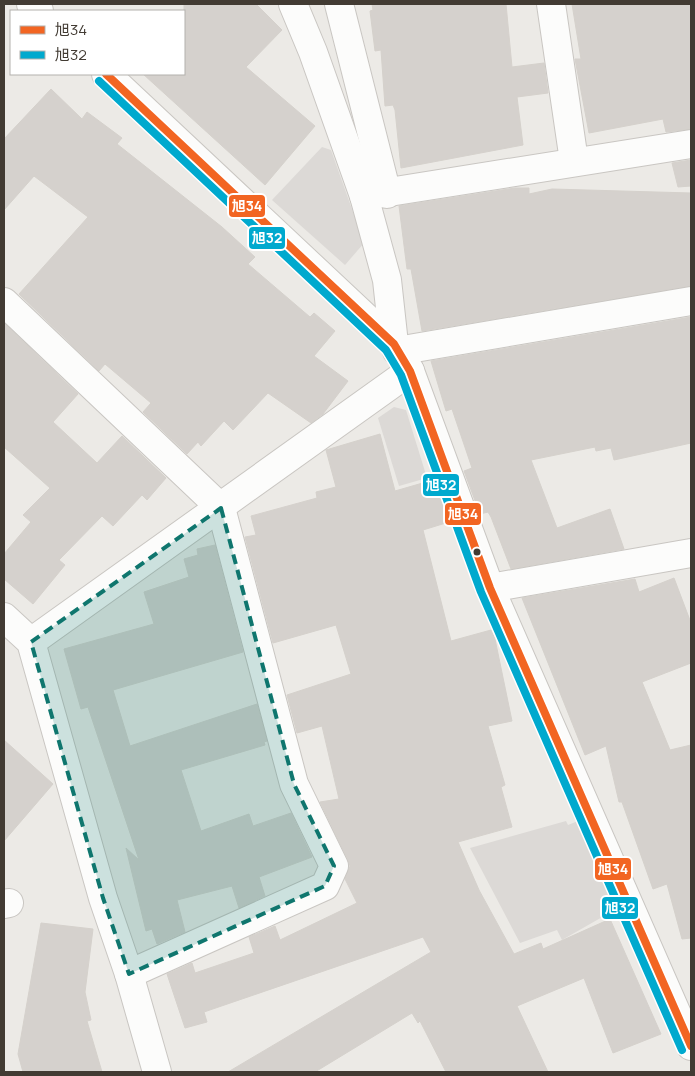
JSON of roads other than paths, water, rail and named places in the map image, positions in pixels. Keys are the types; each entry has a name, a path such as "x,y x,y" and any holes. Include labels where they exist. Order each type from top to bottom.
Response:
{"street":[{"path":"293,4 375,195"},
{"path":"339,4 375,195 400,355 490,588 691,1046"},
{"path":"551,4 574,162"},
{"path":"107,75 400,355"},
{"path":"375,195 691,144"},
{"path":"31,642 221,508 400,355 691,301"},
{"path":"4,302 221,508 294,784 334,866 325,886 129,974"},
{"path":"490,588 691,553"},
{"path":"4,617 31,642 103,898 129,974 157,1072"}]}
